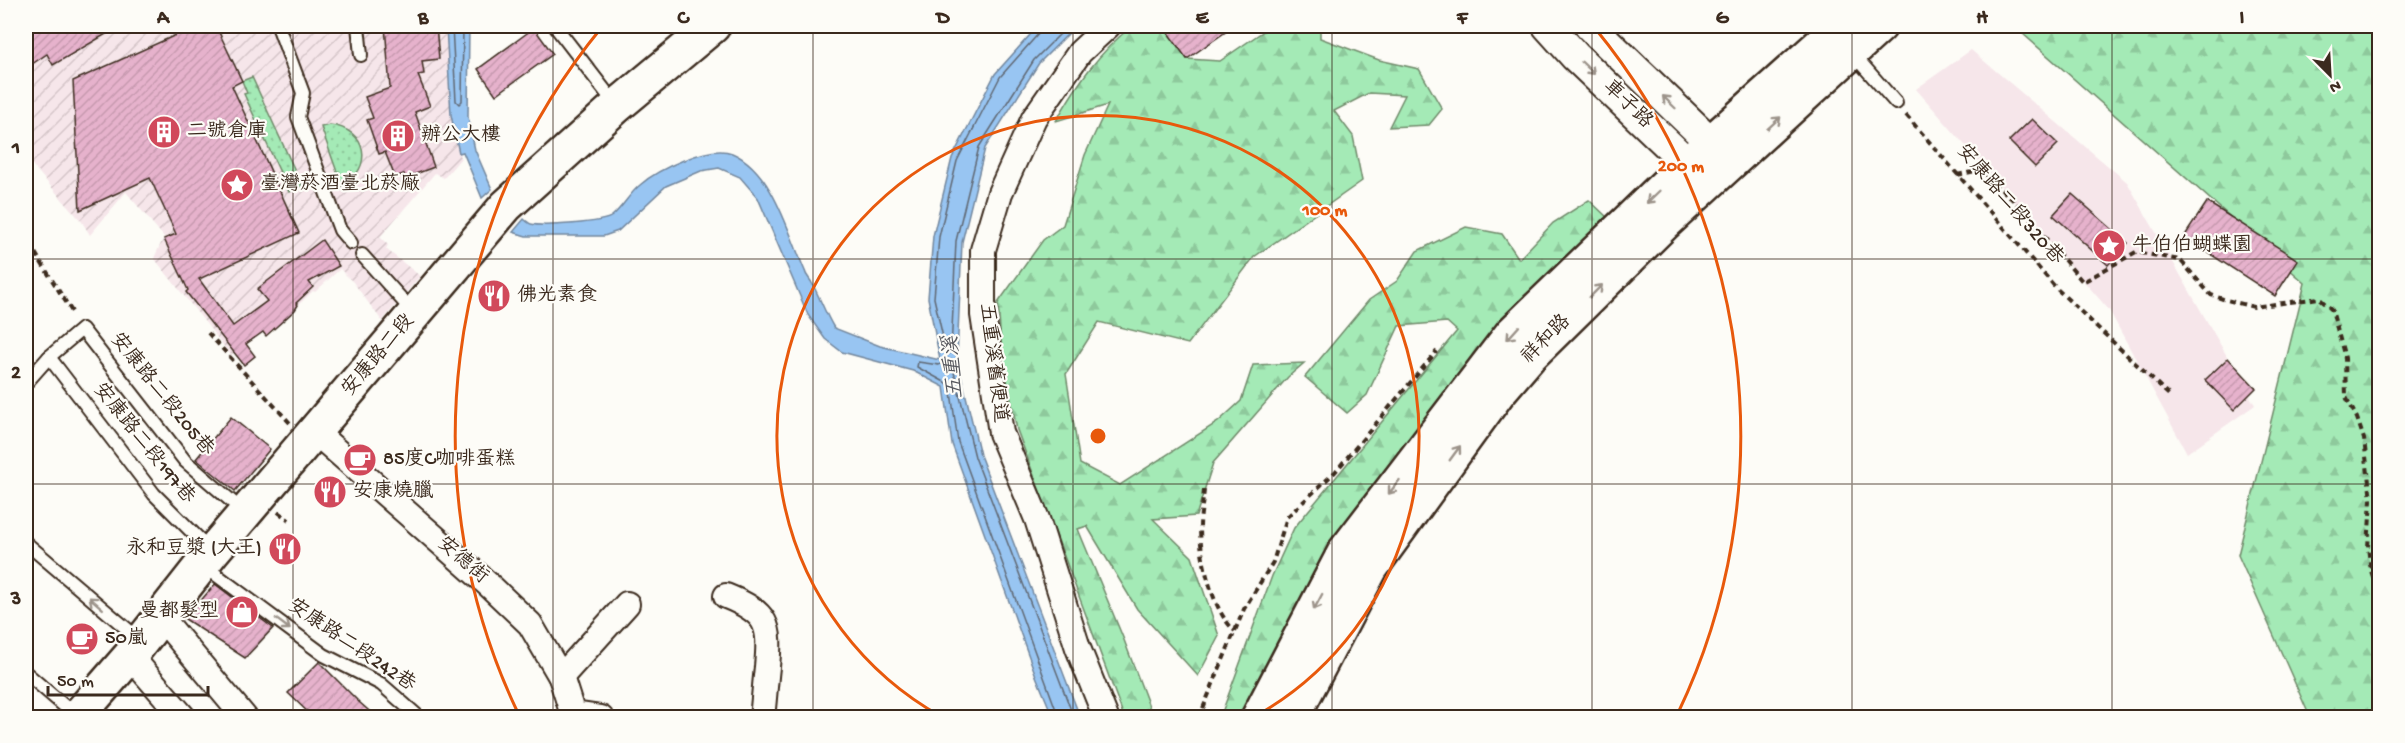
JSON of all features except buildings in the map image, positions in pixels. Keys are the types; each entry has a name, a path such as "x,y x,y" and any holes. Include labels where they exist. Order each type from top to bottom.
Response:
{"main road":[{"name":"安康路二段","path":"76,717 207,558 506,206 617,106 712,26"},
{"name":"祥和路","path":"1258,717 1345,550 1512,333 1709,163 1841,37 1880,26"},
{"name":"祥和路","path":"1292,717 1371,568 1498,393 1709,163"}],"street":[{"name":"五重溪舊便道","path":"1106,717 1078,648 1037,519 1001,433 983,315 984,249 1000,193 1034,118 1080,52 1108,26"},
{"name":"車子路","path":"1548,26 1575,56 1709,163"},
{"name":"車子路","path":"1590,26 1709,163"},
{"name":"安德街","path":"310,437 490,586 530,624 561,677 574,716"},
{"path":"726,596 751,607 760,616 770,635 762,717"},
{"path":"561,677 627,604"},
{"path":"143,638 184,717"},
{"path":"143,638 245,717"},
{"path":"574,716 601,717"}],"lane":[{"path":"278,26 303,93 298,117 340,230 351,243"},
{"path":"358,26 361,55"},
{"path":"555,26 617,106"},
{"path":"1841,37 1896,103"},
{"path":"362,255 415,314"},
{"name":"安康路二段205巷","path":"26,382 48,357 82,329 185,461 245,513"},
{"name":"安康路二段197巷","path":"48,357 154,494 207,558"},
{"path":"26,543 143,638"},
{"name":"安康路二段242巷","path":"207,558 324,655 381,684 420,717"},
{"path":"26,673 76,717"}],"path":[{"name":"安康路二段320巷","path":"1896,103 2056,289 2171,397"},
{"path":"1957,175 1981,170 2013,200 2083,282 2136,252 2180,260 2211,295 2254,307 2319,297 2332,310 2345,358 2346,397 2357,418 2364,439 2371,500 2368,547 2371,571 2379,596"},
{"path":"26,252 34,252 82,329"},
{"path":"208,333 310,437"},
{"path":"1198,717 1244,609 1273,562 1287,517 1335,472 1437,351"},
{"path":"1204,490 1200,529 1210,590 1225,623 1234,631"}],"shaded area":[{"name":"臺灣菸酒臺北菸廠","path":"26,26 446,26 451,115 461,158 444,178 435,173 380,237 388,245 386,249 420,276 382,321 353,282 340,269 315,292 313,291 266,336 262,332 231,355 154,258 164,237 126,192 90,235 82,222 26,158"},
{"name":"牛伯伯蝴蝶園","path":"1971,50 2127,182 2255,405 2187,453 2109,310 1916,89"}],"green space":[{"path":"1132,26 1163,26 1187,59 1220,61 1271,26 1320,26 1320,38 1379,60 1419,69 1442,109 1429,125 1389,127 1405,95 1369,93 1334,111 1353,136 1362,181 1254,257 1188,344 1099,322 1066,374 1080,464 1120,485 1218,422 1241,401 1253,365 1304,363 1288,377 1213,463 1196,516 1153,519 1192,557 1219,636 1198,676 1137,609 1087,526 1078,529 1153,717 1124,717 1017,430 1002,356 998,303 1043,240 1063,225 1085,155 1108,105 1056,121 1089,70 1108,47"},
{"path":"2014,26 2379,26 2379,717 2310,717 2238,555 2305,283"},
{"path":"252,77 302,186 289,192 244,94 247,93 242,81"},
{"path":"330,125 352,134 359,141 362,150 359,169 342,186 321,127"},
{"path":"1589,200 1608,218 1498,333 1440,399 1363,506 1245,717 1220,718 1272,576 1294,528 1457,331 1447,322 1399,326 1367,395 1347,413 1305,377 1369,300 1397,281 1417,251 1466,227 1502,234 1519,259 1553,223"}],"water":[{"path":"446,26 469,26 468,117 475,150 492,189 482,198 463,152 459,153 451,115"},
{"name":"五重溪","path":"1038,26 1076,26 1039,63 985,148 962,242 957,358 980,455 1080,717 1053,717 1036,676 952,444 944,387 913,371 842,352 825,339 808,315 758,198 740,177 719,168 701,171 666,186 618,231 604,236 526,236 513,232 524,219 531,224 548,225 573,224 607,218 616,212 640,185 658,172 697,155 722,151 732,153 746,161 769,188 786,222 806,274 834,328 880,346 940,360 928,298 933,236 952,158 995,74"}],"place":[{"name":"二號倉庫","path":"164,132"},
{"name":"辦公大樓","path":"398,136"},
{"name":"臺灣菸酒臺北菸廠","path":"237,185"},
{"name":"牛伯伯蝴蝶園","path":"2109,246"},
{"name":"佛光素食","path":"494,296"},
{"name":"85度C咖啡蛋糕","path":"360,460"},
{"name":"安康燒臘","path":"330,492"},
{"name":"永和豆漿 (大王)","path":"285,549"},
{"name":"曼都髮型","path":"242,612"},
{"name":"50嵐","path":"82,639"}]}
